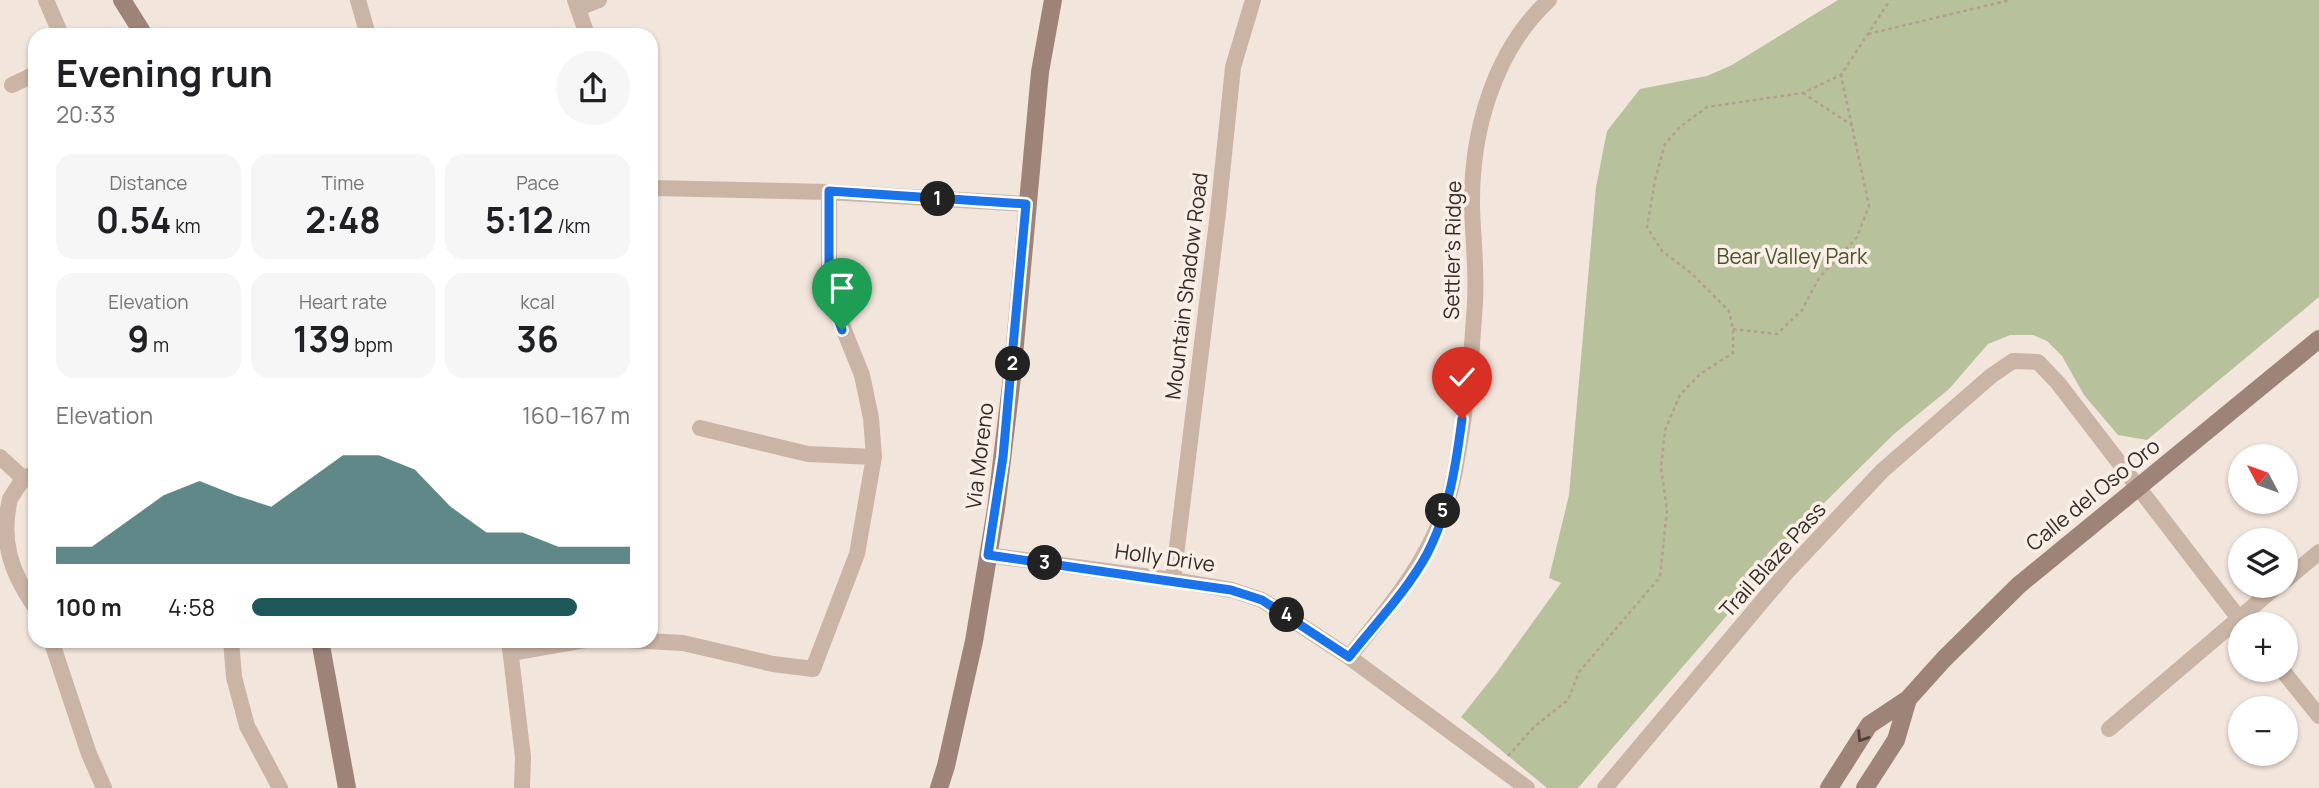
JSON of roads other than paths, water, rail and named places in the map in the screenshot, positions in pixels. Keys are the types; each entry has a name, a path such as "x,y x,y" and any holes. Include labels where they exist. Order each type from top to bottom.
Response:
{"main road":[{"path":"122,0 140,28"},
{"name":"Via Moreno","path":"939,788 974,641 996,509 1006,431 1040,72 1053,0"},
{"name":"Calle del Oso Oro","path":"1829,788 1869,725 1908,699 2011,592 2319,339"},
{"path":"321,648 347,788"},
{"name":"Calle del Oso Oro","path":"1865,788 1896,740 1908,699"}],"street":[{"path":"46,0 58,28"},
{"path":"358,0 366,28"},
{"path":"585,28 576,4 599,0"},
{"name":"Mountain Shadow Road","path":"1172,580 1218,213 1233,67 1253,0"},
{"name":"Settler's Ridge","path":"1349,657 1427,554 1455,473 1476,300 1472,204 1476,155 1494,80 1520,31 1549,0"},
{"path":"12,85 28,78"},
{"path":"658,188 829,191 1026,204"},
{"path":"658,642 683,643 773,664 813,669 857,554 874,457 871,418 862,375 829,293 829,191"},
{"name":"Trail Blaze Pass","path":"1605,788 1786,573 1882,471 1991,376 2013,361 2038,362 2058,383 2233,612"},
{"path":"700,428 808,454 874,457"},
{"path":"0,457 28,474"},
{"path":"28,476 1,515 1,549 28,597"},
{"path":"2298,570 2319,552"},
{"name":"Holly Drive","path":"988,555 1172,580 1231,590 1262,600 1349,657 1527,788"},
{"path":"2251,612 2265,598"},
{"path":"2109,729 2228,633"},
{"path":"54,648 89,754 104,788"},
{"path":"231,648 234,677 247,726 280,788"},
{"path":"510,648 523,757 522,788"},
{"path":"2292,682 2319,716"}],"park label":[{"name":"Bear Valley Park","path":"1792,257"}]}
